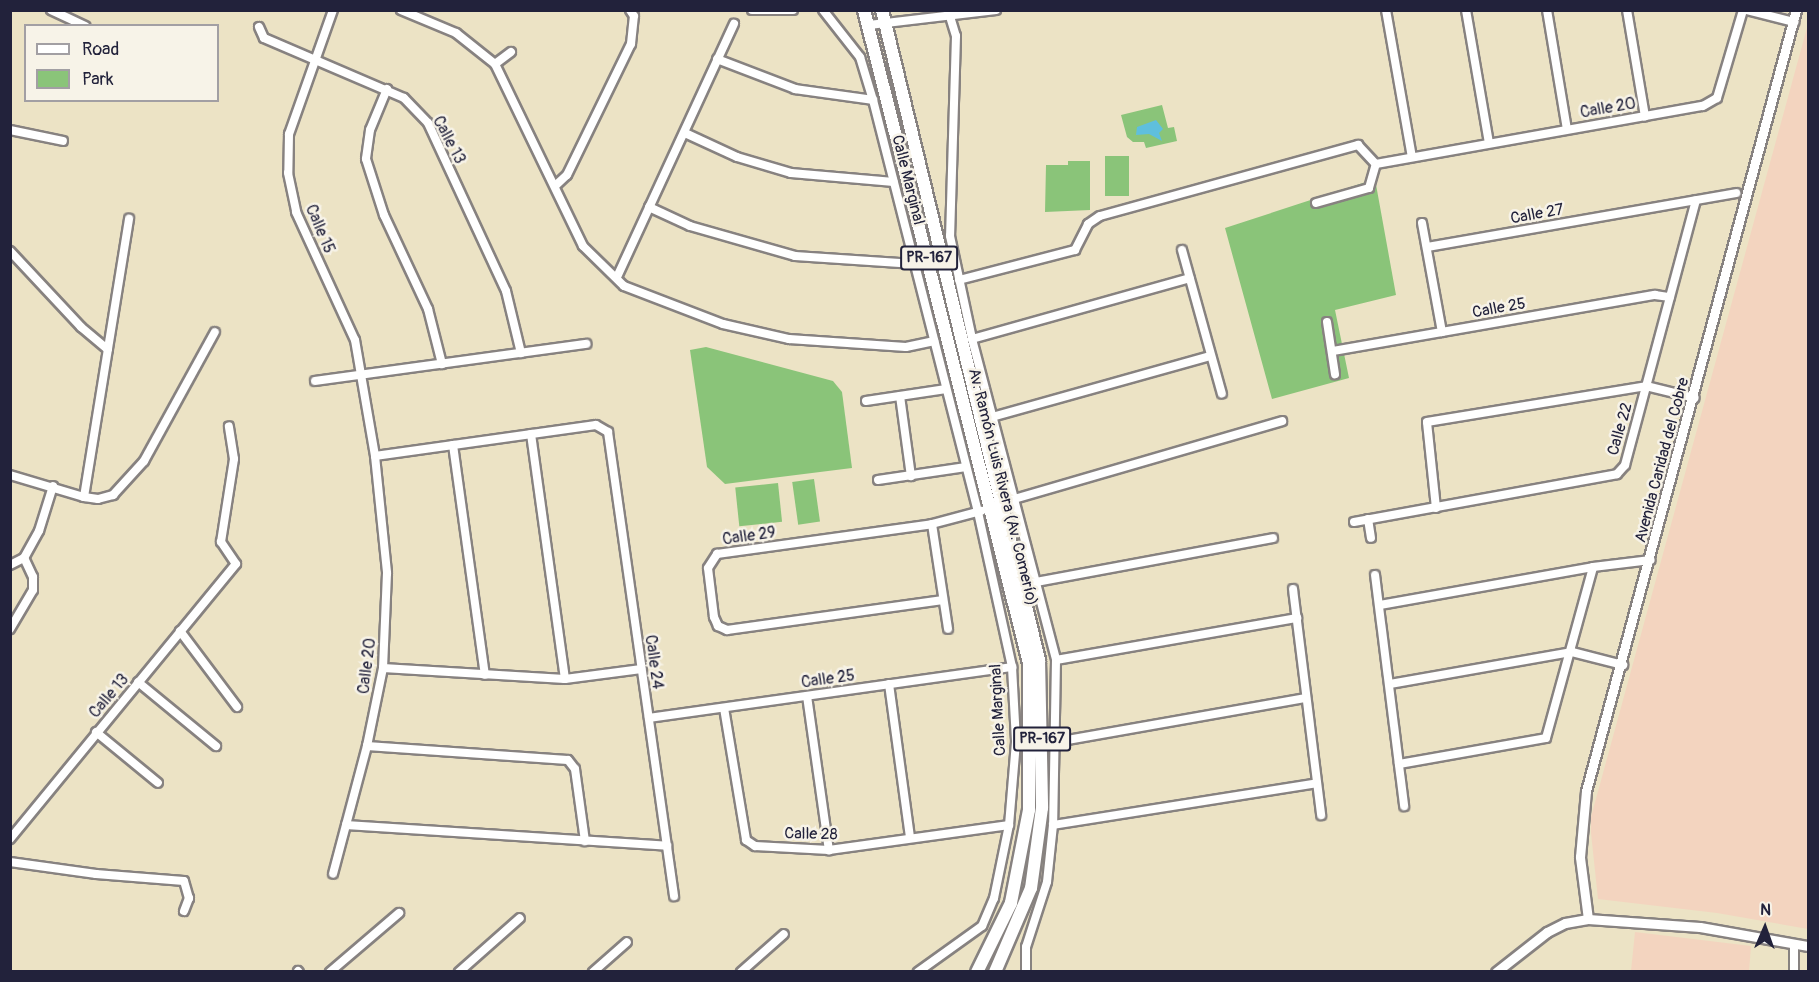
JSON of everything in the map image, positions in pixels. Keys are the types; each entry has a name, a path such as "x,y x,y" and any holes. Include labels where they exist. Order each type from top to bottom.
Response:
{"highway":[{"name":"Av. Ramón Luis Rivera (Av. Comerío)","path":"864,10 1003,501 1029,663 1031,771 1029,810 1011,903 977,972"},
{"name":"Av. Ramón Luis Rivera (Av. Comerío)","path":"882,10 1003,501 1039,660 1042,808 1031,888 994,972"}],"street":[{"path":"51,10 82,24"},
{"name":"Calle 15","path":"333,10 313,59 289,134 288,173 296,212 355,340 363,375 375,456"},
{"path":"401,10 456,33 495,64 583,246 624,286 651,299 723,324 789,339 906,347 934,341"},
{"path":"555,186 567,175 630,44 634,16 630,10"},
{"path":"752,10 793,10"},
{"name":"Calle Marginal","path":"823,10 860,57 873,100 978,512 1012,667 1016,742 1010,825 994,898 982,926 918,972"},
{"path":"869,25 949,12 996,10"},
{"path":"1386,10 1412,157"},
{"path":"1466,10 1489,143"},
{"path":"1547,10 1568,129"},
{"path":"1627,10 1645,116"},
{"name":"Calle 20","path":"1376,164 1702,106 1717,98 1743,10"},
{"path":"1747,10 1794,22"},
{"name":"Avenida Caridad del Cobre","path":"1588,919 1580,857 1583,814 1796,10"},
{"name":"Calle Marginal","path":"949,12 956,36 957,68 948,203 950,236 972,339 992,417 1003,501 1036,582 1056,660 1053,825 1047,882 1026,946 1026,972"},
{"path":"617,277 734,24"},
{"name":"Calle 13","path":"259,27 264,39 404,98 428,123 506,291 521,353"},
{"path":"495,64 511,52"},
{"path":"717,59 795,89 873,100"},
{"path":"387,89 370,130 366,159 384,215 428,309 442,364"},
{"path":"10,130 63,141"},
{"path":"685,133 737,157 791,173 894,182"},
{"path":"959,280 1072,251 1096,218 1358,145 1376,164 1369,188 1316,203"},
{"name":"Calle 27","path":"1427,247 1736,193"},
{"name":"Calle 22","path":"1354,522 1617,474 1625,465 1696,200"},
{"path":"649,207 690,226 795,256 915,264"},
{"path":"84,497 129,219"},
{"path":"1422,223 1442,332"},
{"path":"1182,250 1222,394"},
{"path":"10,251 81,327 108,350"},
{"path":"972,339 1190,278"},
{"name":"Calle 25","path":"1333,351 1655,295 1670,297"},
{"path":"1327,322 1335,374"},
{"path":"10,475 84,497 98,499 113,495 144,461 215,332"},
{"path":"315,381 586,344"},
{"path":"992,417 1212,356"},
{"path":"1437,508 1427,422 1646,386 1695,398"},
{"path":"866,401 946,388"},
{"path":"900,396 911,476"},
{"name":"Calle 29","path":"943,600 727,630 718,626 714,617 708,568 717,554 932,524 978,512 1003,501 1282,421"},
{"name":"Calle 13","path":"10,839 236,564 221,542 234,459 229,426"},
{"name":"Calle 24","path":"531,434 596,426 608,432 674,896"},
{"path":"375,456 531,434 565,679"},
{"path":"453,445 486,675"},
{"name":"Calle 20","path":"333,874 367,746 383,668 387,573 375,456"},
{"path":"878,480 966,467"},
{"path":"10,565 24,558 41,527 53,486"},
{"path":"1368,519 1371,538"},
{"path":"932,524 948,629"},
{"path":"1036,582 1273,538"},
{"path":"10,629 33,590 33,577 24,558"},
{"path":"1380,605 1593,567 1651,560"},
{"path":"1399,764 1546,738 1572,652 1593,567"},
{"path":"1375,575 1404,806"},
{"path":"1293,589 1321,815"},
{"path":"1056,660 1297,618"},
{"path":"180,631 237,707"},
{"path":"1390,684 1572,652 1623,665"},
{"name":"Calle 25","path":"649,718 1012,667"},
{"path":"383,668 565,679 641,669"},
{"path":"138,682 216,746"},
{"path":"889,684 910,838"},
{"path":"807,696 829,850"},
{"path":"1056,742 1306,698"},
{"name":"Calle 28","path":"724,708 746,840 755,846 829,850 1010,825"},
{"path":"96,732 158,783"},
{"path":"367,746 568,760 574,769 585,841"},
{"path":"1053,825 1317,783"},
{"path":"346,825 667,846"},
{"path":"10,862 96,874 184,881 189,887 189,898 184,911"},
{"path":"330,972 399,913"},
{"path":"459,972 520,918"},
{"path":"1496,972 1546,932 1565,923 1588,919 1700,927 1809,946"},
{"path":"741,972 784,934"},
{"path":"593,972 627,942"},
{"path":"1794,944 1794,972"}],"shaded area":[{"path":"1808,24 1808,929 1717,913 1598,899 1591,817"},
{"path":"1635,932 1751,946 1749,971 1631,971"}],"green space":[{"path":"1162,105 1168,128 1174,127 1177,141 1146,148 1144,142 1133,142 1127,137 1121,115"},
{"path":"1105,156 1129,156 1129,196 1105,196"},
{"path":"1068,161 1090,161 1090,210 1045,212 1046,165 1068,165"},
{"path":"1375,179 1396,295 1335,310 1349,378 1272,399 1225,228"},
{"path":"706,347 833,381 842,392 852,468 725,484 707,467 690,350"},
{"path":"814,479 820,522 798,525 792,482"},
{"path":"778,483 782,522 739,526 735,487"}],"water":[{"path":"1156,120 1163,129 1159,133 1162,141 1149,134 1136,135 1137,127"}]}
